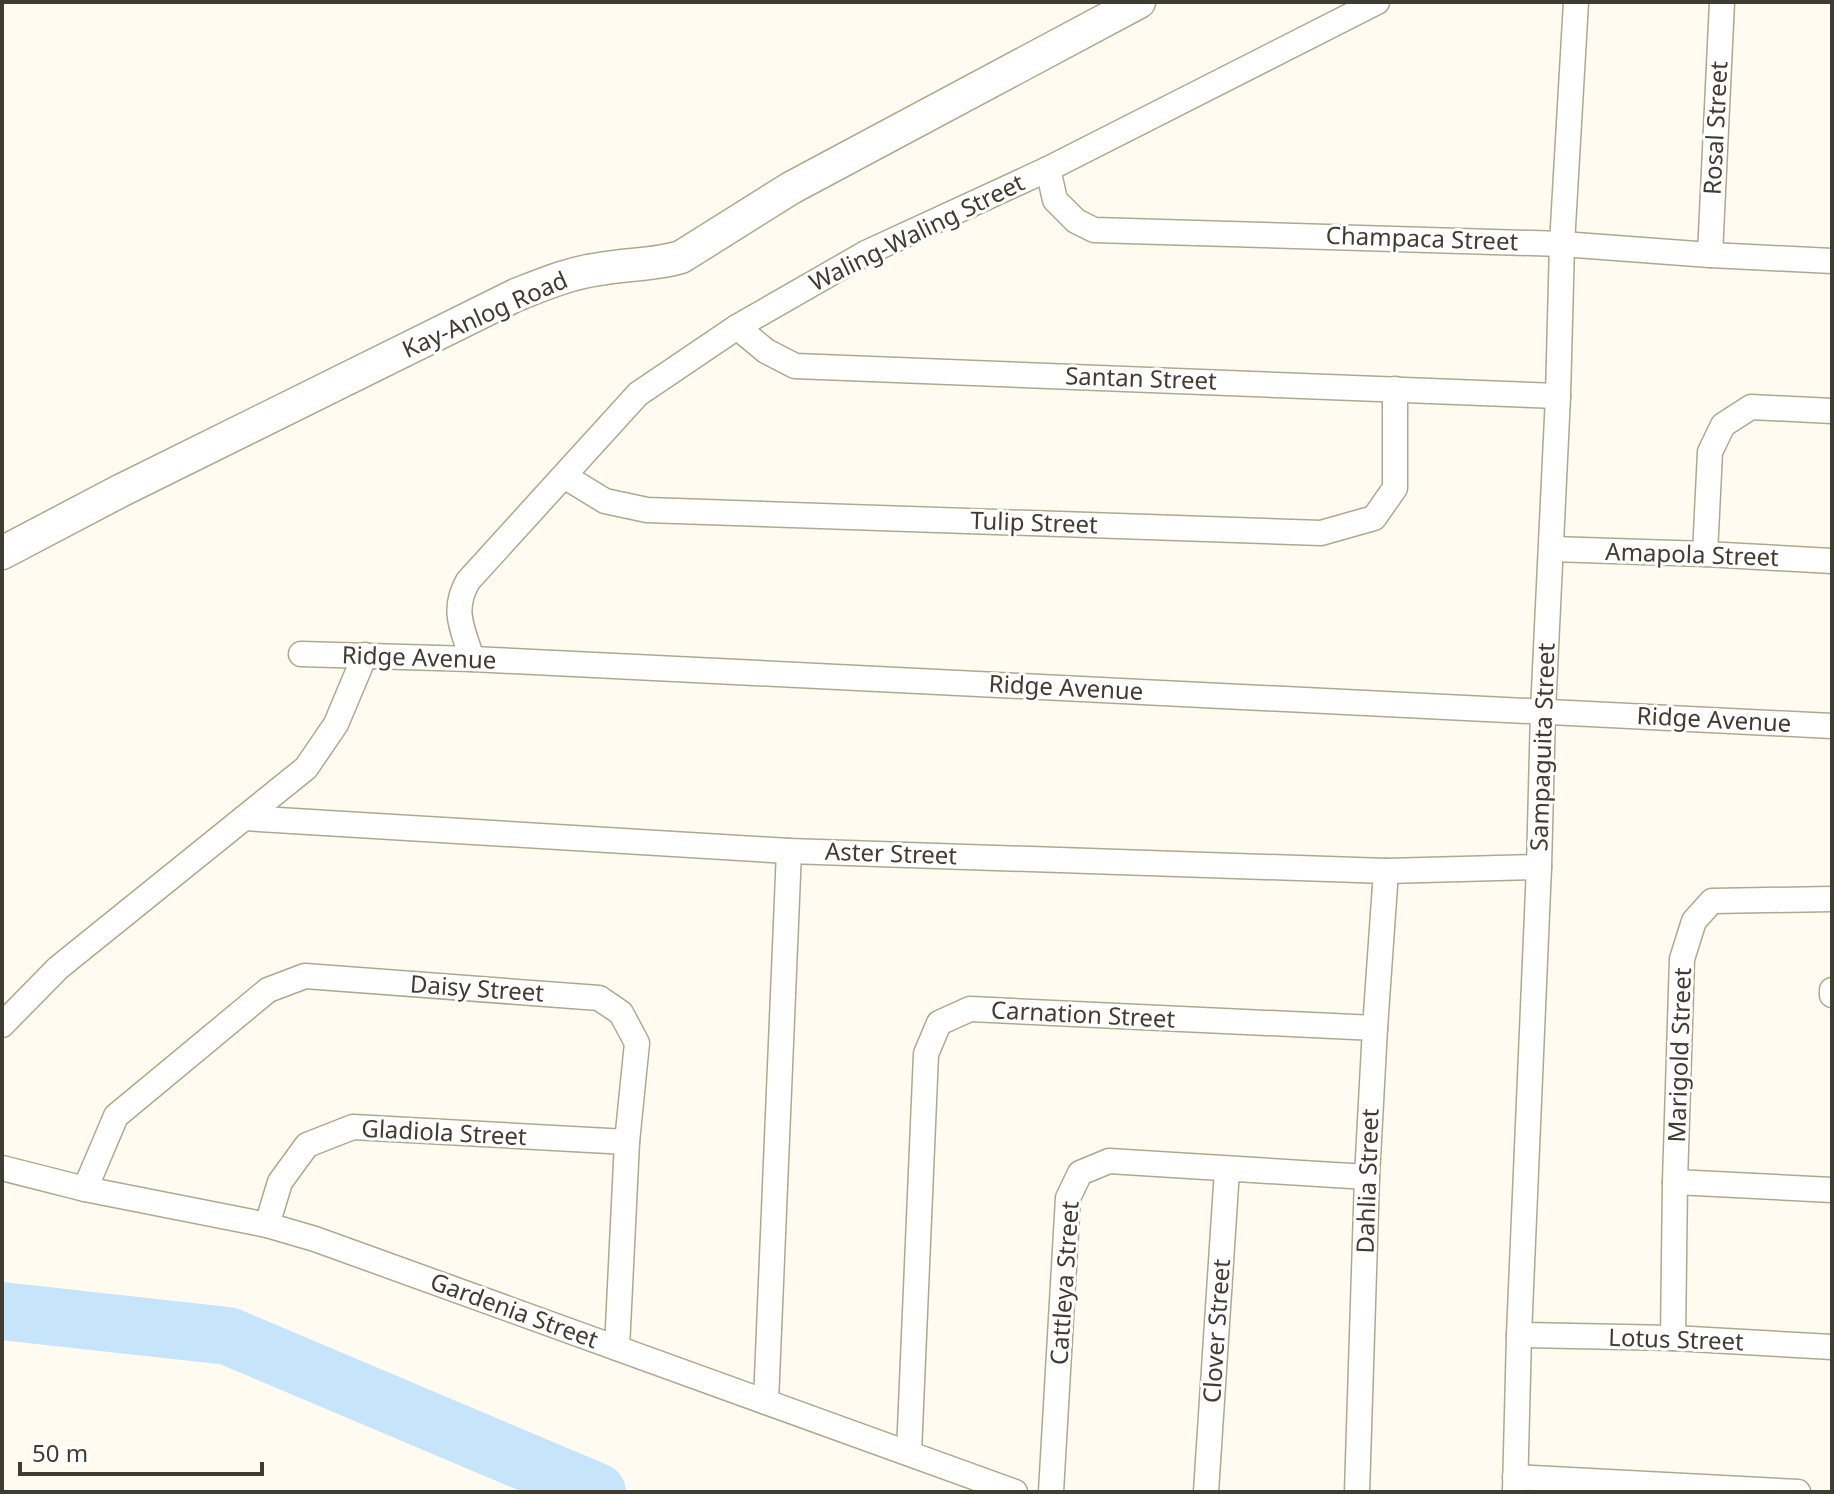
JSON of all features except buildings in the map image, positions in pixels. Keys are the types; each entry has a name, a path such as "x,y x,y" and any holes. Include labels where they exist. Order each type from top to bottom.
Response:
{"street":[{"name":"Kay-Anlog Road","path":"2,553 120,491 516,295 562,277 681,257 791,188 1139,2"},
{"name":"Waling-Waling Street","path":"472,659 459,617 460,596 468,581 638,394 737,327 866,253 1048,169 1377,2"},
{"name":"Sampaguita Street","path":"1515,1484 1562,244 1576,2"},
{"name":"Rosal Street","path":"1710,255 1722,2"},
{"name":"Champaca Street","path":"1048,169 1055,200 1076,221 1094,230 1562,244 1832,261"},
{"name":"Santan Street","path":"737,327 766,351 795,366 1558,396"},
{"name":"Tulip Street","path":"564,476 605,501 647,510 1321,533 1374,518 1395,488 1395,389"},
{"path":"1705,554 1710,452 1723,425 1751,407 1832,411"},
{"name":"Amapola Street","path":"1552,549 1832,561"},
{"name":"Ridge Avenue","path":"301,654 472,659 1832,726"},
{"path":"2,1025 58,968 306,768 336,724 365,655"},
{"name":"Aster Street","path":"244,818 789,851 1386,871 1539,867"},
{"path":"766,1402 789,851"},
{"name":"Dahlia Street","path":"1357,1492 1367,1177 1386,871"},
{"name":"Marigold Street","path":"1673,1338 1682,959 1694,921 1712,901 1832,899"},
{"name":"Daisy Street","path":"85,1189 116,1116 268,990 305,976 599,998 621,1013 637,1043 627,1142 617,1348"},
{"name":"Carnation Street","path":"909,1453 926,1054 939,1023 970,1009 1375,1028"},
{"name":"Gladiola Street","path":"267,1225 280,1182 307,1145 353,1127 627,1142"},
{"name":"Cattleya Street","path":"1051,1492 1068,1198 1080,1173 1109,1161 1367,1177"},
{"name":"Gardenia Street","path":"2,1168 85,1189 267,1225 315,1239 1015,1492"},
{"name":"Clover Street","path":"1206,1492 1227,1170"},
{"path":"1675,1182 1832,1190"},
{"name":"Lotus Street","path":"1519,1335 1673,1338 1832,1347"},
{"path":"1515,1484 1798,1492"}],"waterway":[{"path":"2,1311 228,1336 597,1492"}]}
